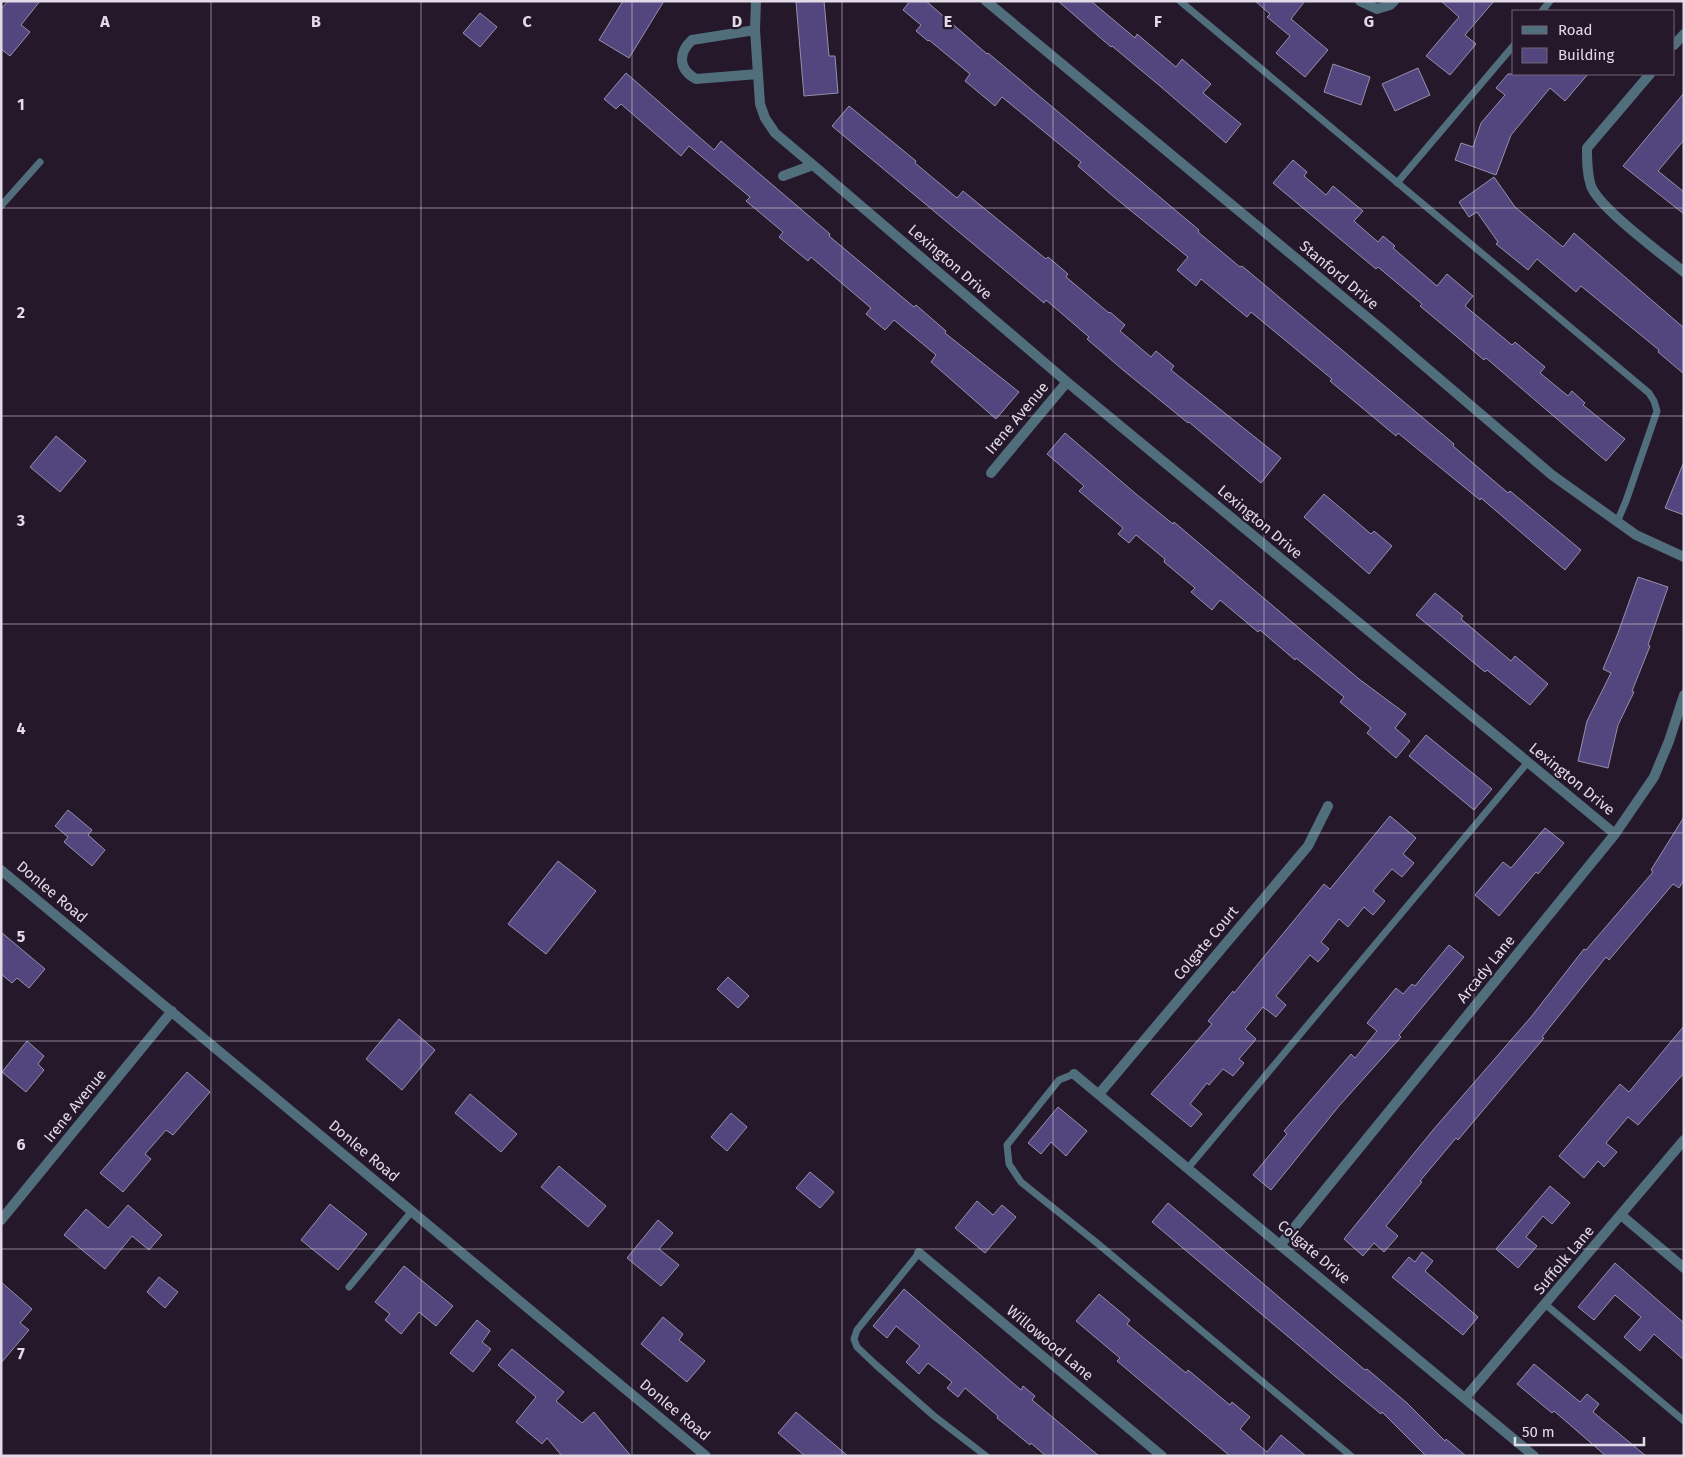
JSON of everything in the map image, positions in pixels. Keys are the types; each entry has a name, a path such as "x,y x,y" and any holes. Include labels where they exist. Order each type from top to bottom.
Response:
{"street":[{"name":"Lexington Drive","path":"756,1 755,30 760,104 765,118 775,133 1067,382 1615,834"},
{"name":"Stanford Drive","path":"986,1 1372,322 1552,475 1636,536 1684,557"},
{"path":"1360,1 1377,9 1390,6 1394,1"},
{"path":"755,30 692,40 686,46 682,57 684,68 696,78 758,74"},
{"path":"1675,44 1684,34"},
{"path":"1649,75 1587,148 1588,170 1592,188 1608,209 1684,272"},
{"path":"783,176 812,165"},
{"name":"Irene Avenue","path":"991,473 1067,382"},
{"name":"Arcady Lane","path":"1281,1244 1615,834 1654,777 1669,741 1684,695"},
{"name":"Colgate Court","path":"1099,1094 1308,846 1328,806"},
{"name":"Donlee Road","path":"1,870 706,1456"},
{"name":"Irene Avenue","path":"1,1220 172,1011"},
{"name":"Colgate Drive","path":"1074,1074 1534,1456"},
{"name":"Suffolk Lane","path":"1466,1398 1684,1140"},
{"path":"1621,1215 1684,1268"},
{"name":"Willowood Lane","path":"919,1253 1162,1456"}],"lane":[{"path":"1180,1 1649,393 1654,401 1657,412 1617,522"},
{"path":"1397,183 1512,47"},
{"path":"1,206 40,162"},
{"path":"1188,1168 1528,762"},
{"path":"1074,1074 1059,1080 1007,1145 1009,1164 1021,1182 1097,1242 1351,1456"},
{"path":"349,1287 412,1211"},
{"path":"919,1253 857,1330 854,1339 857,1347 876,1365 934,1416 986,1456"},
{"path":"1545,1304 1684,1421"}],"building":[{"path":"8,1 40,1 21,25 30,32 10,56 1,49 1,9"},
{"path":"623,1 664,1 629,58 599,40"},
{"path":"824,1 829,56 835,56 838,93 804,96 796,2"},
{"path":"910,1 926,1 1199,230 1198,232 1240,267 1242,266 1454,444 1453,446 1508,493 1510,491 1581,550 1565,570 1481,498 1480,500 1398,433 1396,436 1330,381 1332,379 1251,312 1247,317 1201,279 1196,286 1177,270 1188,257 1114,197 1078,166 1081,162 1002,97 995,106 965,81 970,74 916,31 921,25 903,10"},
{"path":"1058,1 1091,1 1135,38 1137,34 1176,67 1182,59 1211,84 1203,93 1241,124 1226,143"},
{"path":"1255,1 1305,1 1291,19 1328,50 1305,77 1276,53 1290,36 1267,17 1270,14"},
{"path":"1441,1 1494,1 1465,35 1476,44 1450,75 1426,56 1459,17"},
{"path":"480,13 497,27 480,47 463,33"},
{"path":"1333,64 1370,77 1361,105 1324,92"},
{"path":"1418,68 1430,95 1395,111 1382,84"},
{"path":"626,73 714,150 721,141 830,234 829,236 914,307 916,305 946,331 945,333 1019,392 996,419 931,362 936,355 894,320 885,330 866,314 871,308 811,257 808,261 779,237 783,232 746,201 750,197 689,146 681,156 621,104 616,109 604,99"},
{"path":"1508,74 1587,75 1565,101 1550,88 1511,135 1496,175 1455,160 1461,143 1473,147 1481,123 1505,95 1496,88"},
{"path":"1684,93 1684,140 1658,171 1684,192 1684,214 1623,166"},
{"path":"849,106 916,161 915,163 957,198 963,191 1046,259 1048,257 1068,274 1066,277 1125,325 1120,331 1151,357 1156,351 1174,366 1171,370 1281,458 1261,483 1189,422 1123,370 1087,339 1089,337 1046,300 1044,303 832,126"},
{"path":"1293,160 1307,172 1304,176 1326,195 1333,186 1363,211 1354,221 1378,242 1383,236 1395,246 1393,248 1437,286 1447,274 1473,296 1465,306 1512,345 1515,342 1545,367 1540,373 1568,396 1572,391 1585,403 1583,405 1625,439 1606,461 1486,358 1484,360 1420,306 1422,304 1378,267 1376,269 1273,183"},
{"path":"1494,177 1515,207 1563,247 1574,233 1684,328 1684,374 1658,352 1659,350 1581,286 1576,292 1537,259 1528,270 1496,244 1498,242 1477,212 1469,217 1459,202"},
{"path":"1065,433 1136,494 1173,524 1174,522 1359,679 1406,714 1395,728 1410,741 1396,758 1367,733 1371,728 1340,702 1344,697 1296,658 1295,660 1260,630 1258,632 1220,600 1212,610 1191,592 1195,588 1164,562 1165,559 1136,535 1129,543 1118,534 1123,528 1079,491 1084,486 1047,454"},
{"path":"56,436 86,461 60,492 30,467"},
{"path":"1684,464 1684,515 1665,508"},
{"path":"1324,494 1371,534 1374,531 1392,546 1369,574 1304,517"},
{"path":"1638,577 1668,587 1648,645 1650,646 1632,691 1634,692 1618,725 1608,768 1578,761 1587,721 1611,673 1603,669"},
{"path":"1435,593 1463,616 1461,619 1511,661 1515,656 1548,684 1530,705 1487,670 1485,672 1416,615"},
{"path":"1426,735 1492,789 1474,810 1409,756"},
{"path":"68,810 92,830 88,835 105,850 92,866 64,842 68,837 55,826"},
{"path":"1390,816 1416,838 1403,854 1414,863 1402,877 1392,869 1373,891 1385,901 1373,915 1364,907 1348,927 1339,919 1321,942 1329,949 1318,962 1310,955 1276,996 1286,1005 1276,1017 1263,1007 1245,1029 1256,1039 1239,1059 1244,1063 1233,1076 1223,1069 1209,1085 1207,1083 1190,1104 1202,1114 1191,1127 1151,1094 1212,1024 1208,1021 1233,991 1234,993 1324,884 1330,889"},
{"path":"1684,817 1684,880 1679,888 1673,884 1609,960 1606,957 1542,1037 1544,1038 1458,1140 1456,1138 1420,1181 1422,1182 1386,1226 1398,1236 1384,1252 1374,1243 1363,1256 1344,1239 1433,1130 1531,1017 1584,949 1586,950 1653,872 1651,870"},
{"path":"1545,828 1564,843 1538,874 1536,872 1499,916 1475,895 1503,862 1511,868"},
{"path":"558,861 596,891 546,954 508,924"},
{"path":"1,932 45,969 29,988 17,978 12,983 1,974"},
{"path":"1449,945 1464,957 1399,1035 1401,1037 1339,1106 1271,1190 1253,1175 1287,1134 1284,1131 1351,1054 1355,1058 1377,1031 1367,1023 1396,988 1403,994 1412,984 1415,986"},
{"path":"728,977 749,996 738,1008 717,989"},
{"path":"399,1019 435,1050 402,1090 366,1059"},
{"path":"1684,1026 1684,1073 1638,1125 1628,1117 1606,1143 1617,1152 1604,1167 1598,1161 1584,1178 1559,1156 1620,1084 1629,1092"},
{"path":"27,1041 44,1056 38,1064 44,1070 26,1092 2,1072"},
{"path":"187,1072 210,1092 173,1135 166,1130 145,1154 151,1159 123,1192 100,1173"},
{"path":"470,1094 517,1134 501,1152 455,1113"},
{"path":"1058,1107 1087,1131 1066,1156 1051,1142 1041,1154 1028,1143"},
{"path":"731,1113 747,1127 727,1151 711,1137"},
{"path":"559,1166 606,1206 588,1227 541,1187"},
{"path":"810,1172 834,1192 820,1208 796,1188"},
{"path":"1550,1186 1570,1203 1552,1224 1543,1216 1526,1237 1537,1246 1518,1268 1496,1249"},
{"path":"977,1201 993,1215 1002,1205 1016,1217 985,1253 955,1228"},
{"path":"1168,1203 1365,1370 1367,1369 1407,1403 1445,1441 1446,1439 1466,1456 1426,1456 1382,1412 1381,1414 1342,1382 1152,1222"},
{"path":"330,1204 367,1234 338,1270 301,1240"},
{"path":"128,1205 162,1235 149,1250 132,1236 105,1269 64,1235 86,1209 108,1228"},
{"path":"658,1220 673,1233 659,1249 679,1265 661,1286 627,1258"},
{"path":"1422,1252 1433,1261 1425,1271 1478,1317 1463,1335 1392,1277 1409,1257 1415,1262"},
{"path":"1615,1263 1684,1323 1684,1360 1654,1334 1640,1351 1624,1337 1641,1317 1615,1295 1594,1320 1578,1307"},
{"path":"404,1266 453,1306 436,1326 419,1312 401,1334 385,1320 390,1314 375,1302"},
{"path":"159,1277 178,1292 165,1308 147,1292"},
{"path":"1,1282 32,1309 20,1323 29,1330 1,1363"},
{"path":"904,1289 1021,1390 1023,1386 1035,1396 1032,1400 1099,1456 1046,1456 997,1418 998,1416 965,1388 958,1397 947,1388 952,1382 928,1363 919,1374 906,1362 920,1346 896,1326 887,1338 873,1326"},
{"path":"1099,1294 1130,1320 1127,1324 1186,1373 1188,1370 1230,1405 1232,1402 1250,1417 1240,1429 1267,1452 1281,1435 1306,1456 1230,1456 1117,1361 1120,1358 1076,1321"},
{"path":"663,1317 683,1334 679,1340 705,1361 687,1382 641,1344"},
{"path":"477,1320 490,1331 482,1342 491,1349 473,1372 450,1353"},
{"path":"512,1349 564,1392 556,1401 582,1423 594,1412 631,1456 562,1456 547,1438 542,1444 516,1422 536,1397 498,1365"},
{"path":"1534,1364 1580,1402 1587,1394 1599,1404 1593,1412 1646,1456 1606,1456 1554,1411 1552,1413 1517,1384"},
{"path":"796,1412 848,1456 805,1456 778,1433"}]}
